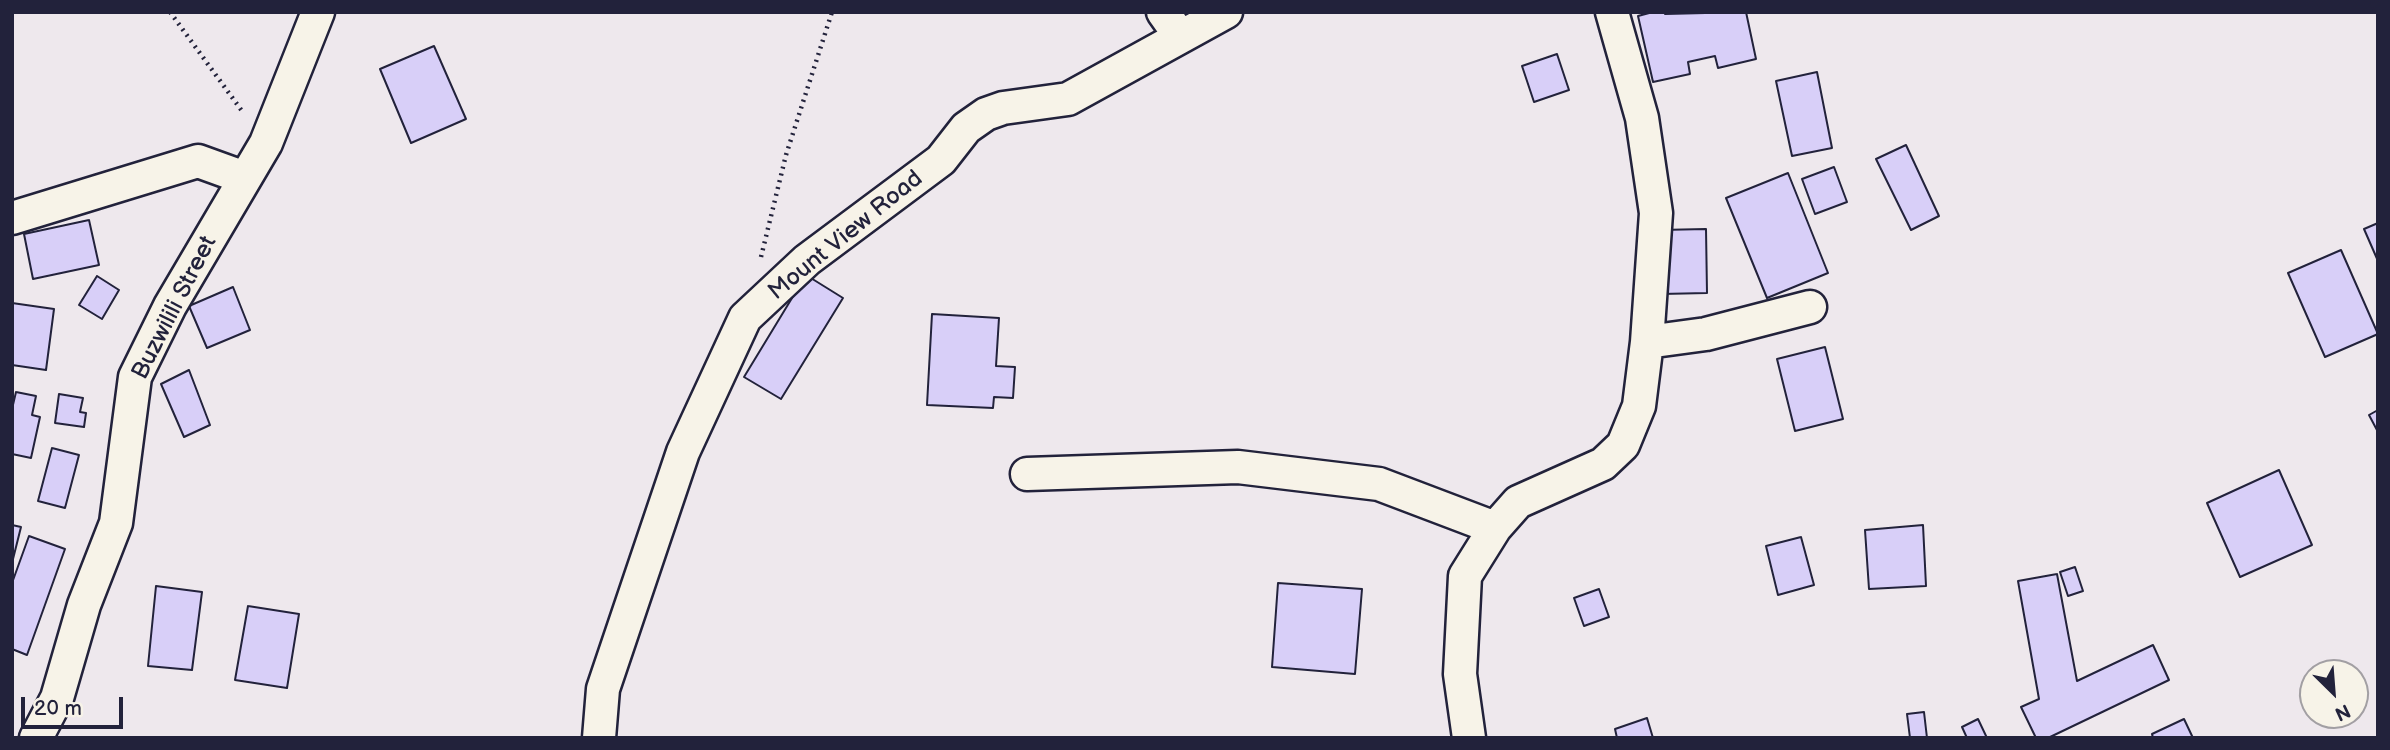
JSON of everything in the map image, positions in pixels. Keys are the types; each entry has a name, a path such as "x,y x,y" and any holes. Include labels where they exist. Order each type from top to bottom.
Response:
{"street":[{"name":"Buzwilili Street","path":"36,738 57,698 84,605 116,523 135,377 170,306 265,143 318,12"},
{"name":"Mount View Road","path":"600,738 603,689 683,452 745,318 807,260 941,160 966,128 985,114 1003,108 1068,99 1171,24 1226,12"},
{"path":"1469,738 1460,674 1465,576 1495,528 1518,502 1603,464 1623,445 1639,406 1657,213 1642,118 1612,12"},
{"path":"12,218 198,161 245,178"},
{"path":"1647,342 1706,334 1810,307"},
{"path":"1027,474 1238,467 1379,484 1495,528"}],"path":[{"path":"170,12 265,143"},
{"path":"758,268 786,155 832,12"}],"building":[{"path":"1653,12 1746,12 1756,59 1718,68 1715,56 1688,62 1690,74 1653,82 1638,16"},
{"path":"434,46 466,119 411,143 380,69"},
{"path":"1557,54 1569,90 1534,102 1522,66"},
{"path":"1817,72 1832,148 1792,156 1776,81"},
{"path":"1906,145 1939,216 1911,230 1876,159"},
{"path":"1834,167 1847,202 1815,214 1802,179"},
{"path":"1788,173 1828,273 1767,298 1726,198"},
{"path":"89,220 99,265 33,279 24,234"},
{"path":"2378,223 2378,261 2364,229"},
{"path":"1706,229 1707,293 1661,294 1660,230"},
{"path":"2341,250 2378,334 2325,357 2288,273"},
{"path":"806,275 843,298 781,399 744,377"},
{"path":"97,276 119,290 102,319 79,305"},
{"path":"233,287 250,330 207,348 189,306"},
{"path":"12,303 54,309 46,370 12,365"},
{"path":"932,314 999,318 996,366 1015,367 1013,398 994,397 993,408 927,405"},
{"path":"1825,347 1843,419 1795,431 1777,359"},
{"path":"189,370 210,425 184,437 161,384"},
{"path":"16,392 36,396 32,415 40,417 31,458 12,454 12,409"},
{"path":"59,394 83,398 80,412 86,413 84,427 55,423"},
{"path":"2378,410 2378,432 2369,415"},
{"path":"52,448 79,455 65,508 38,501"},
{"path":"2279,470 2312,545 2240,577 2207,503"},
{"path":"12,525 21,527 12,563"},
{"path":"1923,525 1926,586 1869,589 1865,530"},
{"path":"29,536 65,549 27,655 12,649 12,583"},
{"path":"1801,537 1814,585 1778,595 1766,546"},
{"path":"2075,567 2083,591 2068,596 2060,572"},
{"path":"2057,574 2077,681 2153,645 2169,680 2048,738 2036,738 2021,707 2039,699 2018,581"},
{"path":"1278,583 1362,589 1355,674 1272,667"},
{"path":"156,586 202,592 192,670 148,666"},
{"path":"1599,589 1609,617 1584,626 1574,598"},
{"path":"248,606 299,614 287,688 235,680"},
{"path":"1924,712 1927,738 1910,738 1907,714"},
{"path":"1647,718 1653,738 1617,738 1615,729"},
{"path":"1978,719 1987,738 1967,738 1962,727"},
{"path":"2184,719 2193,738 2153,738 2152,734"}]}
